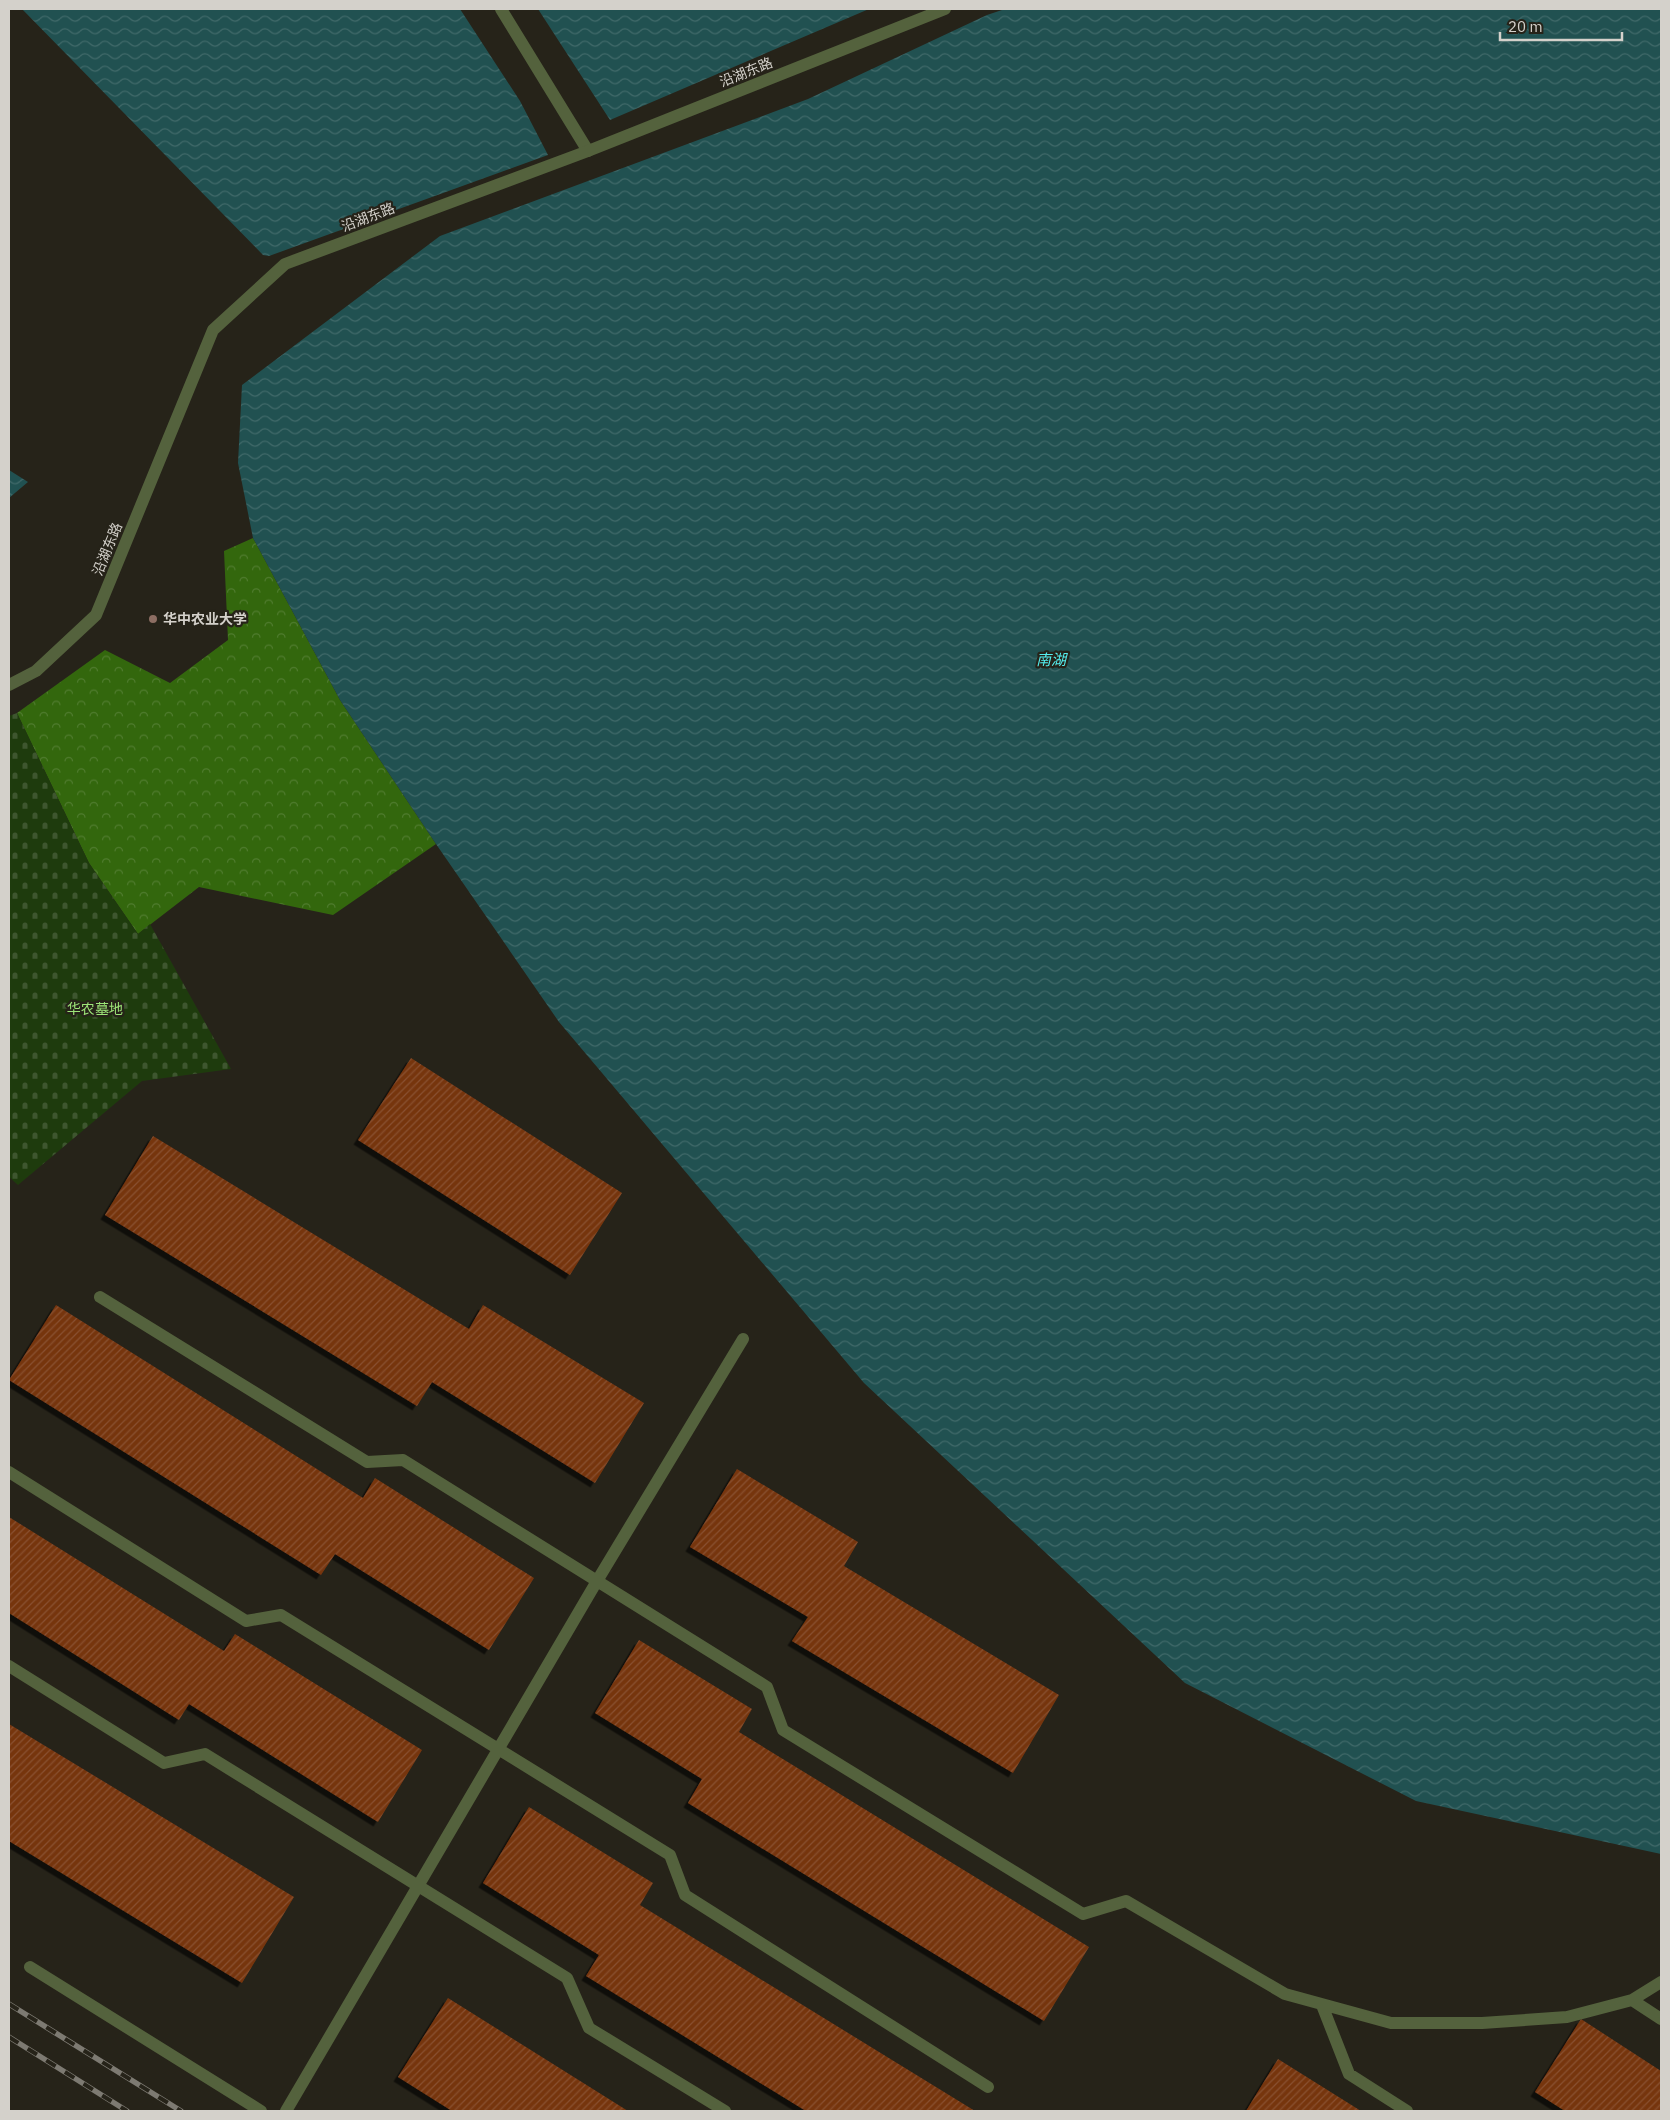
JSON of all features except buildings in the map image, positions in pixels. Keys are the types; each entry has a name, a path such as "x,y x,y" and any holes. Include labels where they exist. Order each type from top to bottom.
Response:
{"street":[{"path":"501,9 588,150"},
{"name":"沿湖东路","path":"9,685 36,671 96,615 213,330 286,264 588,150 945,9"},
{"path":"100,1297 367,1462 403,1460 767,1687 783,1730 1083,1914 1126,1900 1285,1994 1390,2023 1482,2023 1567,2017 1632,2000 1661,1982"},
{"path":"286,2111 498,1749 743,1339"},
{"path":"9,1472 246,1621 281,1615 670,1855 684,1895 988,2088"},
{"path":"9,1666 164,1763 205,1754 419,1886 567,1978 589,2028 725,2111"},
{"path":"30,1968 261,2111"},
{"path":"1632,2000 1661,2019"},
{"path":"1322,2005 1349,2074 1407,2111"}],"green space":[{"path":"253,538 340,700 436,844 333,915 199,887 138,934 89,863 17,713 105,650 170,683 228,640 224,551"},
{"name":"华农墓地","path":"17,713 89,863 138,934 150,924 231,1069 142,1081 18,1185 9,1177 9,716"}],"water":[{"path":"22,9 460,9 520,101 548,155 269,256 263,255"},
{"path":"538,9 869,9 610,120"},
{"name":"南湖","path":"1005,9 1661,9 1661,1854 1416,1801 1185,1683 864,1383 559,1022 436,844 340,700 253,538 238,463 242,385 440,236 808,99 987,15"},
{"path":"9,470 28,482 9,498"}],"railway":[{"path":"9,2004 181,2111"},
{"path":"9,2037 127,2111"}],"place":[{"name":"华中农业大学","path":"153,619"}]}
